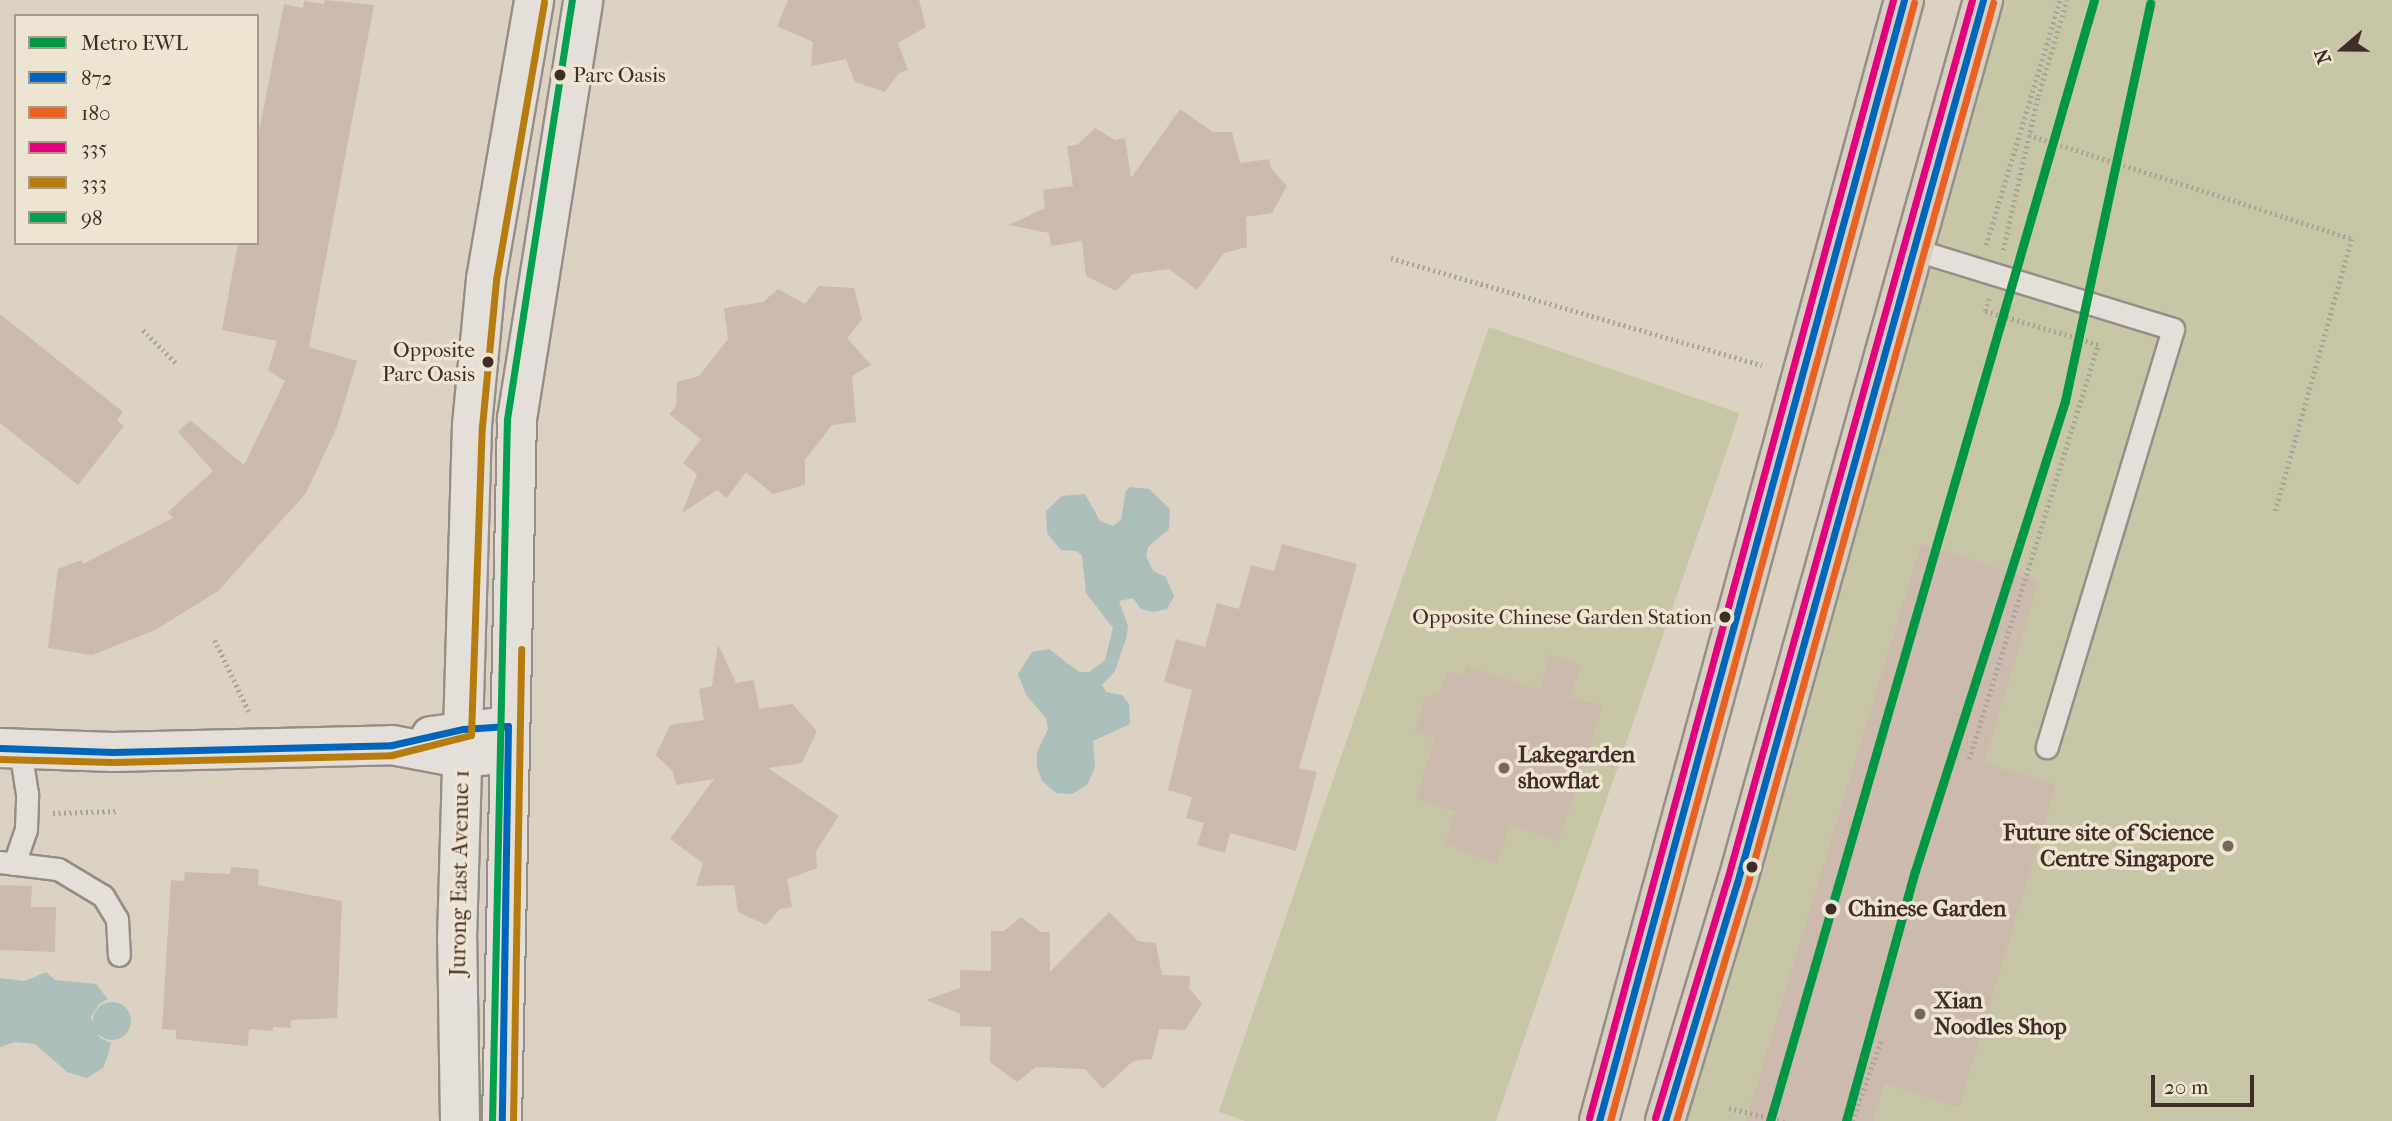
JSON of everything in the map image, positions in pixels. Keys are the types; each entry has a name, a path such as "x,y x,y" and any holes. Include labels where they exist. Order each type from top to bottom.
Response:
{"main road":[{"path":"1599,1121 1904,0"},
{"path":"1665,1121 1983,0"}],"street":[{"name":"Jurong East Avenue 1","path":"460,1121 462,743 472,425 486,279 534,0"},
{"name":"Jurong East Avenue 1","path":"502,1121 508,739 517,419 578,1"},
{"path":"10,749 113,752 462,743 508,739"}],"lane":[{"path":"1913,249 1998,272 2173,329 2047,747"},
{"path":"10,749 27,814 7,863 58,869 103,897 117,919 119,955"}],"path":[{"path":"1998,272 1988,260 1985,250 2060,0"},
{"path":"1969,759 2098,345 1985,311 1998,272 2029,135 2067,0"},
{"path":"2029,135 2352,239 2275,513"},
{"path":"1391,258 1762,365"},
{"path":"143,330 177,363"},
{"path":"215,640 241,697"},
{"path":"27,814 119,811"},
{"path":"1852,1121 1881,1041"},
{"path":"1729,1108 1784,1121"}],"green space":[{"path":"1983,0 2392,0 2392,1121 1665,1121"},
{"path":"1489,327 1740,413 1496,1121 1246,1121 1219,1112"}],"shaded area":[{"path":"1130,487 1149,489 1170,509 1169,529 1148,547 1146,556 1153,571 1166,577 1174,596 1167,609 1154,612 1141,609 1133,598 1119,601 1128,626 1126,639 1115,671 1102,685 1106,692 1122,695 1129,704 1130,724 1093,741 1095,767 1088,784 1072,794 1056,793 1042,781 1037,768 1037,752 1048,729 1046,718 1026,695 1018,674 1032,652 1049,649 1079,672 1089,672 1105,660 1113,628 1086,593 1082,556 1077,551 1061,550 1047,533 1046,511 1062,496 1085,494 1100,521 1113,526 1121,520 1126,490"},
{"path":"46,972 55,980 96,984 108,999 99,1004 91,1017 100,1038 111,1043 103,1068 87,1078 67,1072 35,1044 15,1042 0,1047 0,978 25,981"},
{"path":"112,1002 125,1008 131,1021 125,1034 112,1040 99,1034 93,1021 99,1008"}],"building":[{"path":"325,0 374,5 309,347 357,361 337,427 306,493 218,591 155,630 92,655 48,648 58,569 81,560 83,564 173,518 168,512 213,471 178,432 190,420 244,465 285,381 268,370 277,341 222,330 238,245 259,245 259,132 284,4 303,8 304,1 324,4"},
{"path":"788,0 919,0 926,27 898,43 908,70 899,73 885,92 855,82 846,59 811,66 813,42 777,26"},
{"path":"1180,109 1213,132 1232,132 1240,163 1269,159 1271,168 1287,186 1272,213 1246,217 1247,247 1224,253 1197,290 1169,269 1133,274 1116,291 1086,276 1082,241 1051,246 1049,233 1009,225 1045,208 1043,190 1073,186 1067,146 1077,145 1095,128 1115,140 1125,138 1131,178"},
{"path":"819,286 854,288 862,319 847,338 871,365 852,376 856,422 832,425 805,460 805,485 773,494 746,472 727,498 717,490 682,513 697,474 683,463 701,439 669,414 676,406 677,382 699,376 728,339 724,308 763,302 778,289 805,304"},
{"path":"0,314 123,412 117,420 124,426 78,485 0,423"},
{"path":"1282,544 1357,564 1299,768 1317,772 1296,851 1230,833 1225,853 1197,845 1204,823 1186,818 1192,797 1168,790 1192,690 1164,682 1176,639 1205,647 1217,603 1239,609 1251,565 1274,571"},
{"path":"1921,544 2039,581 1984,763 2056,785 1959,1107 1884,1083 1873,1121 1746,1121"},
{"path":"718,644 736,683 754,680 759,709 792,704 817,731 802,763 768,768 839,816 816,851 817,868 787,879 792,907 780,909 766,925 738,912 734,885 696,886 703,863 670,839 714,779 676,785 673,772 656,755 670,725 704,720 699,689 712,686"},
{"name":"Lakegarden showflat","path":"1550,655 1581,665 1570,698 1603,705 1559,841 1510,825 1497,864 1445,844 1455,811 1416,799 1435,738 1415,731 1425,698 1440,692 1447,671 1463,677 1467,666 1539,691"},
{"path":"231,867 259,869 258,885 342,901 337,1018 291,1020 291,1028 273,1027 273,1031 249,1029 248,1046 176,1039 176,1030 162,1029 171,880 184,881 185,872 230,874"},
{"path":"0,885 32,886 31,907 56,907 55,952 0,950"},
{"path":"1109,912 1138,941 1156,943 1162,975 1190,976 1189,988 1202,1004 1185,1030 1159,1029 1152,1059 1133,1061 1103,1089 1085,1069 1036,1067 1017,1082 990,1062 991,1027 960,1026 960,1014 926,1000 960,988 960,970 991,971 991,931 1004,931 1021,917 1041,932 1050,932 1050,972"}],"metro line":[{"name":"EWL","path":"1770,1121 2094,0"},
{"name":"EWL","path":"1846,1121 1915,871 2065,401 2150,3"}],"transit line":[{"name":"98","path":"492,1121 507,419 572,0"},
{"name":"335","path":"1589,1118 1893,0"},
{"name":"872","path":"1599,1121 1904,0"},
{"name":"335","path":"1655,1118 1727,880 1972,0"},
{"name":"872","path":"1665,1121 1737,883 1983,0"},
{"name":"333","path":"0,759 113,762 392,755 471,735 482,426 496,280 544,2"},
{"name":"180","path":"1610,1121 1914,3"},
{"name":"180","path":"1676,1121 1747,886 1993,3"},
{"name":"333","path":"513,1121 521,649"},
{"name":"872","path":"0,748 113,752 392,745 463,729 508,726 502,1121"}],"place":[{"name":"Parc Oasis","path":"560,75"},
{"name":"Opposite Parc Oasis","path":"488,362"},
{"name":"Opposite Chinese Garden Station","path":"1725,617"},
{"name":"Lakegarden showflat","path":"1504,768"},
{"name":"Future site of Science Centre Singapore","path":"2228,846"},
{"name":"Chinese Garden","path":"1831,909"},
{"name":"Xian Noodles Shop","path":"1920,1014"}]}
